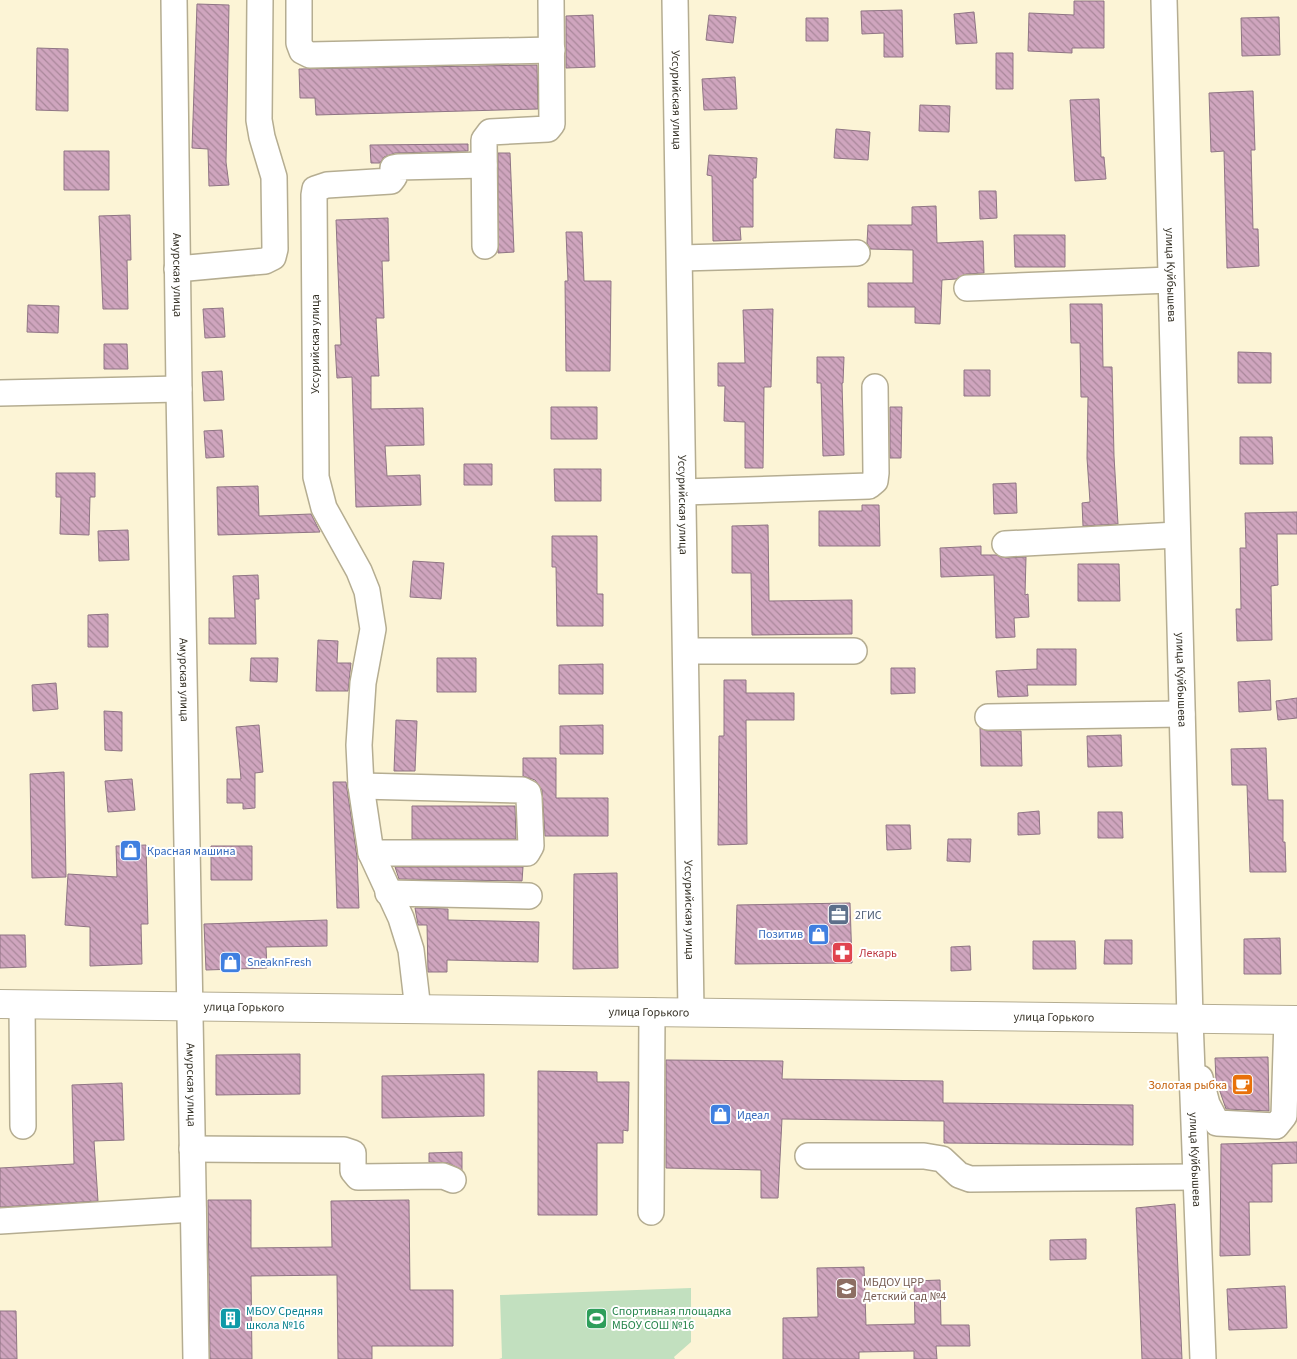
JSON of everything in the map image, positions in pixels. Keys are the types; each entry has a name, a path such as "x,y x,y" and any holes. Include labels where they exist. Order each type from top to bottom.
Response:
{"main road":[{"name":"улица Горького","path":"11,1004 418,1010 692,1011 1190,1032 1292,1020"}],"street":[{"name":"Амурская улица","path":"174,0 196,1359"},
{"path":"177,269 265,261 273,257 275,249 274,177 262,137 260,120 260,0"},
{"path":"299,0 299,43 302,51 310,55 552,50"},
{"path":"485,246 484,140 486,135 490,132 548,129 552,124 551,0"},
{"name":"Уссурийская улица","path":"675,0 681,258 692,1011"},
{"name":"улица Куйбышева","path":"1164,0 1190,1032 1203,1359"},
{"name":"Уссурийская улица","path":"418,1010 411,950 401,918 371,853 361,786 359,745 363,683 373,629 367,590 359,571 324,508 316,477 314,195 315,189 320,186 391,181 394,177 393,168 398,167 484,165"},
{"path":"681,258 857,254"},
{"path":"967,288 1170,280"},
{"path":"683,492 869,486 875,480 876,472 875,387"},
{"path":"0,393 179,389"},
{"path":"1005,544 1177,535"},
{"path":"686,652 854,651"},
{"path":"988,717 1182,714"},
{"path":"361,786 522,790 528,793 529,798 531,846 527,853 371,853"},
{"path":"388,893 529,896"},
{"path":"11,1004 23,1126"},
{"path":"651,1212 652,1011"},
{"path":"1190,1032 1207,1104 1216,1123 1276,1126 1284,1116 1292,1020"},
{"path":"192,1149 344,1150 353,1153 353,1171 358,1177 443,1176 453,1180"},
{"path":"808,1156 924,1156 942,1159 959,1176 970,1179 1195,1178"},
{"path":"0,1221 193,1209"}],"green space":[{"name":"Спортивная площадка МБОУ СОШ №16","path":"691,1288 691,1342 674,1357 675,1359 499,1359 502,1358 500,1295"}],"building":[{"path":"1074,1 1104,1 1104,48 1072,48 1072,53 1028,51 1029,13 1074,15"},
{"path":"197,4 229,5 226,162 229,185 209,186 208,149 192,148"},
{"path":"902,10 903,57 884,57 884,33 862,34 861,11"},
{"path":"974,12 977,43 956,44 954,14"},
{"path":"593,15 595,67 566,68 566,16"},
{"path":"709,15 736,17 733,43 706,40"},
{"path":"1279,17 1280,55 1242,56 1241,18"},
{"path":"806,18 828,18 828,41 806,41"},
{"path":"37,48 68,49 68,111 36,110"},
{"path":"996,53 1013,53 1013,89 996,89"},
{"path":"537,65 538,109 316,115 315,98 300,98 299,69"},
{"path":"735,77 737,109 704,110 702,79"},
{"path":"1253,91 1255,150 1251,150 1253,229 1258,229 1259,266 1227,268 1224,151 1211,152 1209,93"},
{"path":"1099,99 1101,157 1104,157 1106,179 1075,181 1070,100"},
{"path":"920,105 950,106 949,132 919,131"},
{"path":"836,129 870,132 868,160 834,158"},
{"path":"468,144 468,151 395,153 384,157 380,163 371,163 370,145"},
{"path":"64,151 109,151 109,190 64,190"},
{"path":"498,153 510,153 514,252 498,253"},
{"path":"709,155 757,158 756,178 753,178 753,227 740,227 741,240 713,241 712,176 707,175"},
{"path":"979,191 996,191 997,218 980,219"},
{"path":"936,206 937,243 983,241 984,273 966,274 956,279 942,280 940,324 915,323 915,307 868,307 868,283 913,283 913,250 870,249 867,243 868,225 912,225 912,207"},
{"path":"130,215 131,260 127,260 128,309 103,309 99,216"},
{"path":"388,218 389,261 382,261 384,318 376,318 379,376 371,376 371,409 423,408 424,445 385,446 387,476 420,475 421,505 356,507 352,377 337,378 335,345 341,345 336,220"},
{"path":"566,232 582,232 584,281 611,281 610,371 566,371 565,281 568,281"},
{"path":"1014,235 1065,235 1065,267 1015,267"},
{"path":"1070,304 1102,304 1103,367 1112,367 1118,524 1083,526 1082,503 1090,502 1087,458 1088,397 1081,397 1080,343 1071,343"},
{"path":"28,305 59,306 58,333 27,332"},
{"path":"223,308 225,337 205,338 203,309"},
{"path":"773,309 771,387 764,387 763,468 745,468 745,422 724,421 725,386 718,386 718,363 745,363 743,310"},
{"path":"104,344 127,344 128,369 104,369"},
{"path":"1238,352 1271,353 1271,383 1238,383"},
{"path":"817,357 844,357 842,383 844,455 823,456 821,383 817,383"},
{"path":"964,370 990,370 990,396 964,396"},
{"path":"222,371 224,400 204,401 202,372"},
{"path":"551,407 597,407 597,439 551,439"},
{"path":"890,407 902,407 901,458 890,458"},
{"path":"222,430 224,457 206,458 204,431"},
{"path":"1240,437 1272,437 1273,464 1240,464"},
{"path":"464,464 492,464 492,485 464,485"},
{"path":"554,469 601,469 601,501 555,501"},
{"path":"56,473 95,473 95,497 90,497 89,535 60,534 61,497 56,497"},
{"path":"1016,483 1017,513 994,514 993,484"},
{"path":"258,486 259,516 311,514 320,532 218,535 217,487"},
{"path":"862,505 879,505 880,546 819,546 819,511 862,511"},
{"path":"1297,512 1297,534 1277,534 1278,585 1271,586 1272,640 1237,641 1236,609 1241,609 1240,548 1246,548 1245,513"},
{"path":"768,525 769,601 852,600 852,634 752,635 751,573 732,573 732,526"},
{"path":"128,530 129,560 99,561 98,531"},
{"path":"552,536 597,536 597,594 603,594 603,626 557,626 556,567 552,567"},
{"path":"981,546 981,555 996,555 1006,558 1026,557 1025,595 1028,594 1029,617 1014,618 1015,637 996,638 994,575 941,577 940,548"},
{"path":"413,561 444,563 441,599 410,597"},
{"path":"1078,564 1119,564 1120,601 1078,601"},
{"path":"258,575 259,599 255,599 256,644 209,644 209,618 235,618 233,576"},
{"path":"108,614 108,647 88,647 88,615"},
{"path":"318,640 338,641 337,663 351,663 348,691 316,691"},
{"path":"1037,649 1076,649 1076,685 1027,685 1028,696 998,697 996,671 1037,669"},
{"path":"251,658 278,658 277,682 250,681"},
{"path":"437,658 476,658 476,692 437,692"},
{"path":"603,664 603,694 559,694 559,665"},
{"path":"891,668 915,668 915,693 891,694"},
{"path":"724,680 746,680 746,693 794,693 794,720 746,720 747,844 718,845 719,736 724,736"},
{"path":"1270,680 1271,710 1239,712 1238,682"},
{"path":"56,683 58,709 33,711 32,685"},
{"path":"1297,698 1297,718 1278,720 1276,701"},
{"path":"104,711 122,712 122,751 105,750"},
{"path":"396,720 417,721 415,771 394,771"},
{"path":"259,725 263,772 255,773 255,808 243,809 243,803 227,803 227,779 241,779 236,727"},
{"path":"603,725 603,754 560,754 560,726"},
{"path":"980,728 988,731 1021,731 1022,766 981,766"},
{"path":"1121,735 1122,766 1088,767 1087,736"},
{"path":"1266,748 1268,800 1283,800 1283,842 1285,842 1286,872 1250,872 1247,785 1232,785 1231,749"},
{"path":"523,758 556,758 556,798 608,798 608,836 545,836 542,790 535,780 523,776"},
{"path":"64,772 66,877 32,878 30,774"},
{"path":"132,779 135,810 108,812 105,781"},
{"path":"333,782 346,782 357,857 359,908 337,908"},
{"path":"412,806 515,806 516,839 412,839"},
{"path":"1039,811 1040,834 1018,835 1018,813"},
{"path":"1098,812 1122,812 1123,838 1098,838"},
{"path":"886,825 910,825 911,849 887,850"},
{"path":"948,839 971,839 970,862 947,861"},
{"path":"146,845 148,924 141,924 142,964 90,966 90,927 65,925 68,874 117,877 116,846"},
{"path":"211,846 252,846 252,880 211,880"},
{"path":"395,867 523,867 522,881 399,879"},
{"path":"617,873 618,968 573,969 574,874"},
{"path":"850,903 852,963 735,964 737,905"},
{"path":"415,908 448,909 448,920 539,922 538,962 447,960 447,972 428,972 427,925 418,925"},
{"path":"327,920 327,946 266,947 267,968 206,970 204,924"},
{"path":"0,935 25,935 26,967 0,968"},
{"path":"1280,938 1281,974 1244,974 1244,939"},
{"path":"1105,940 1132,940 1132,964 1104,964"},
{"path":"1033,941 1075,941 1076,969 1033,969"},
{"path":"970,946 971,970 951,971 951,947"},
{"path":"300,1054 300,1094 216,1095 216,1055"},
{"name":"Золотая рыбка","path":"1268,1057 1269,1111 1226,1109 1216,1080 1215,1058"},
{"path":"666,1060 783,1061 782,1079 943,1081 943,1103 1133,1105 1133,1145 944,1143 944,1121 782,1119 778,1198 761,1198 761,1170 666,1168"},
{"path":"538,1071 597,1072 597,1082 629,1082 628,1131 623,1130 623,1143 597,1143 597,1215 538,1215"},
{"path":"484,1074 484,1116 382,1118 382,1076"},
{"path":"122,1083 124,1140 94,1141 98,1201 0,1207 0,1168 74,1164 72,1085"},
{"path":"1297,1142 1297,1163 1272,1164 1272,1202 1249,1202 1250,1255 1220,1256 1221,1144"},
{"path":"462,1152 462,1170 448,1163 429,1162 429,1153"},
{"path":"208,1200 251,1200 251,1248 332,1247 331,1201 409,1200 410,1290 453,1290 453,1346 372,1346 372,1359 338,1359 337,1275 251,1276 252,1359 210,1359"},
{"path":"1175,1204 1182,1359 1142,1359 1136,1208"},
{"path":"1086,1239 1086,1259 1050,1260 1050,1240"},
{"path":"864,1267 866,1325 915,1324 914,1281 940,1280 941,1325 969,1325 970,1346 936,1346 937,1359 914,1359 914,1351 859,1352 859,1359 783,1359 783,1318 818,1317 817,1268"},
{"path":"1285,1286 1287,1328 1229,1330 1227,1289"},
{"path":"0,1311 16,1311 17,1359 0,1359"}],"place":[{"name":"Красная машина","path":"131,851"},
{"name":"2ГИС","path":"839,915"},
{"name":"Позитив","path":"819,934"},
{"name":"Лекарь","path":"843,953"},
{"name":"SneaknFresh","path":"231,962"},
{"name":"Золотая рыбка","path":"1243,1085"},
{"name":"Идеал","path":"721,1115"},
{"name":"МБДОУ ЦРР Детский сад №4","path":"847,1289"},
{"name":"МБОУ Средняя школа №16","path":"230,1318"},
{"name":"Спортивная площадка МБОУ СОШ №16","path":"596,1318"}]}
